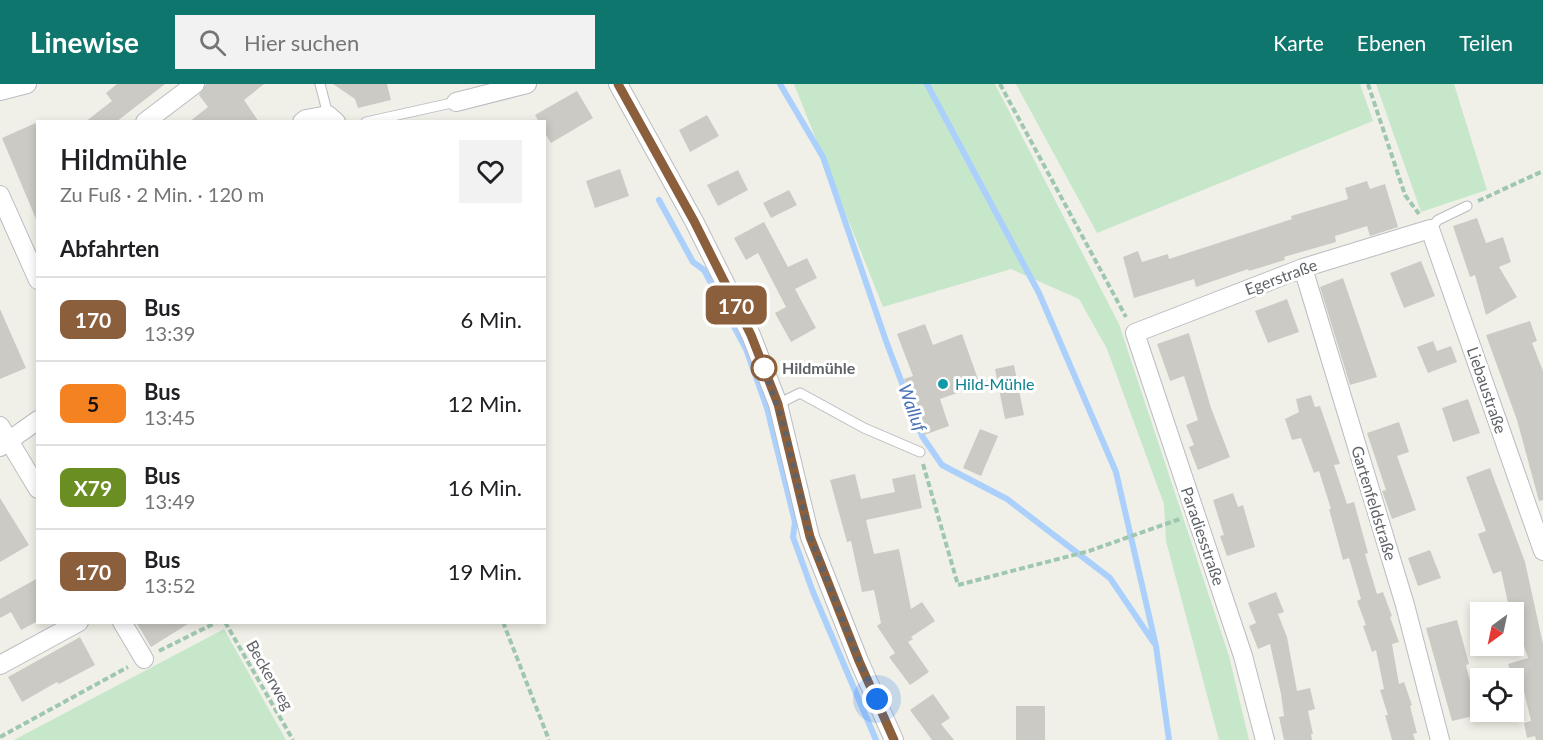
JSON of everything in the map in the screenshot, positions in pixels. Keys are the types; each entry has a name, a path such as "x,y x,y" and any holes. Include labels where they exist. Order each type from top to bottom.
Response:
{"street":[{"path":"0,91 27,84"},
{"path":"148,120 195,84"},
{"path":"456,102 527,84"},
{"path":"618,84 694,221 751,335 778,404 810,537 859,661 894,740"},
{"path":"305,120 332,118"},
{"path":"0,195 35,270"},
{"name":"Egerstraße","path":"1135,333 1303,268 1430,229"},
{"name":"Liebaustraße","path":"1430,229 1543,551"},
{"name":"Gartenfeldstraße","path":"1303,268 1405,604 1440,740"},
{"name":"Paradiesstraße","path":"1135,333 1243,656 1265,740"},
{"path":"36,421 2,438 36,486"},
{"path":"0,665 75,624"},
{"path":"123,624 144,658"}],"lane":[{"path":"320,84 332,118"},
{"path":"375,120 456,102"},
{"path":"1430,229 1438,220 1467,206"},
{"path":"778,404 800,393 864,428 920,452"}],"path":[{"path":"1000,84 1135,333"},
{"path":"1368,84 1405,195 1430,229"},
{"path":"1467,206 1543,171"},
{"path":"920,452 958,585 1089,551 1195,514"},
{"path":"0,737 144,658 214,624"},
{"name":"Beckerweg","path":"226,624 293,740"},
{"path":"504,624 549,740"}],"green space":[{"path":"794,84 995,84 1119,324 1229,656 1249,740 1219,740 1166,541 1164,504 1107,349 1079,299 1011,269 883,307"},
{"path":"1016,84 1360,84 1373,121 1097,233"},
{"path":"1376,84 1454,84 1487,190 1421,212"},
{"path":"224,629 286,740 14,740"}],"building":[{"path":"117,84 165,84 119,120 88,120 112,101 106,93"},
{"path":"206,84 264,84 244,100 258,120 192,120 208,107 199,95"},
{"path":"333,84 387,84 391,100 358,108 355,99"},
{"path":"577,91 593,118 551,143 546,135 546,120 538,120 535,115"},
{"path":"707,115 719,136 690,152 679,130"},
{"path":"36,123 36,219 2,138"},
{"path":"620,169 629,196 595,208 586,181"},
{"path":"738,170 748,190 718,206 707,185"},
{"path":"1367,181 1370,189 1385,184 1398,227 1370,236 1367,226 1335,236 1336,242 1284,257 1285,260 1249,271 1248,269 1196,287 1194,279 1134,298 1123,257 1138,251 1142,262 1168,254 1169,259 1292,219 1291,216 1348,199 1345,188"},
{"path":"789,190 797,205 771,218 763,203"},
{"path":"1477,218 1486,243 1503,237 1511,262 1499,267 1517,297 1486,315 1475,275 1470,277 1453,226"},
{"path":"764,222 788,267 807,258 817,278 795,289 816,328 791,342 775,313 786,307 758,253 746,260 734,238"},
{"path":"1421,261 1435,296 1404,308 1390,273"},
{"path":"1343,278 1377,377 1350,385 1320,287"},
{"path":"1287,299 1299,332 1268,343 1255,311"},
{"path":"0,309 26,368 0,379"},
{"path":"1530,321 1537,341 1532,343 1543,371 1543,500 1539,501 1517,420 1486,335"},
{"name":"Hild-Mühle","path":"925,324 933,345 962,334 980,385 940,399 949,426 924,435 904,379 913,376 897,334"},
{"path":"1189,333 1211,408 1230,457 1198,470 1189,447 1194,445 1186,425 1198,420 1184,376 1170,381 1157,344"},
{"path":"1433,341 1437,351 1451,346 1457,362 1428,373 1417,347"},
{"path":"1014,365 1024,415 1005,419 995,369"},
{"path":"1311,395 1315,407 1320,406 1340,464 1334,465 1347,504 1354,502 1368,553 1365,554 1377,594 1383,592 1392,616 1390,617 1399,642 1392,644 1399,684 1404,682 1412,705 1410,706 1417,733 1413,734 1415,740 1392,740 1385,715 1388,715 1380,690 1384,689 1376,650 1372,652 1363,626 1366,625 1357,601 1361,599 1349,558 1343,560 1319,471 1314,473 1301,438 1292,440 1285,419 1299,412 1296,399"},
{"path":"1468,399 1480,433 1453,442 1442,408"},
{"path":"1399,422 1409,452 1397,456 1416,510 1392,519 1382,491 1386,490 1367,433"},
{"path":"980,429 998,436 981,476 963,468"},
{"path":"1490,468 1525,562 1543,644 1543,740 1536,740 1535,736 1527,738 1524,723 1531,721 1524,692 1524,668 1509,668 1508,664 1528,658 1524,646 1524,602 1508,602 1501,571 1493,574 1478,534 1486,531 1466,477"},
{"path":"855,474 861,499 895,492 892,479 915,474 922,508 866,520 874,554 899,549 911,609 922,602 935,621 911,637 913,639 908,642 929,672 910,685 889,657 895,653 877,626 881,623 874,590 862,592 851,541 847,542 830,480"},
{"path":"1233,493 1238,507 1243,505 1255,547 1227,556 1220,536 1224,535 1213,500"},
{"path":"0,498 29,545 0,562"},
{"path":"1430,550 1441,578 1418,586 1408,558"},
{"path":"36,579 36,622 21,630 11,612 0,618 0,599"},
{"path":"1276,592 1284,612 1278,614 1287,637 1297,691 1310,688 1315,709 1308,711 1313,734 1311,734 1312,740 1284,740 1279,717 1284,716 1281,694 1270,644 1258,649 1249,626 1256,623 1248,603"},
{"path":"1457,620 1469,664 1466,665 1470,682 1470,717 1452,721 1426,628"},
{"path":"137,624 188,624 151,647"},
{"path":"80,637 95,665 59,684 57,682 22,702 8,677"},
{"path":"933,694 950,718 941,724 954,740 932,740 910,710"},
{"path":"1016,706 1045,706 1045,740 1016,740"}],"waterway":[{"name":"Walluf","path":"780,84 823,157 886,341 922,436 942,465 1007,499 1110,578 1154,643"},
{"name":"Walluf","path":"927,84 1039,293 1116,472 1156,646 1169,740"},
{"path":"659,200 693,262 704,270 746,349 767,408 795,522 793,537 813,592 876,740"}],"bus line":[{"name":"170","path":"618,84 694,221 751,335 778,404 810,537 859,661 894,740"}],"place":[{"name":"Hildmühle","path":"764,368"},
{"name":"Hild-Mühle","path":"943,384"}],"route":[{"path":"764,368 763,365 778,404 810,537 859,661 877,699"}]}
